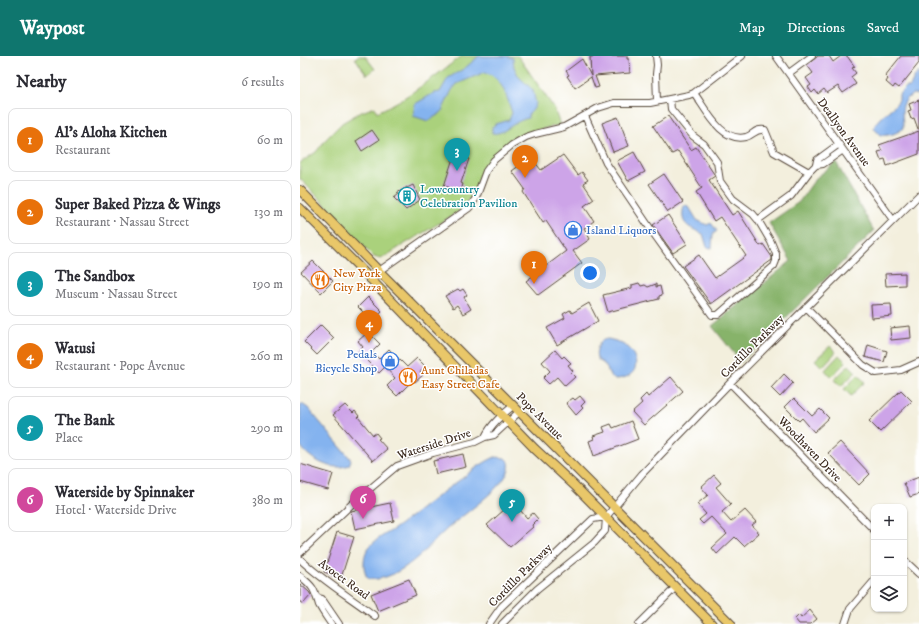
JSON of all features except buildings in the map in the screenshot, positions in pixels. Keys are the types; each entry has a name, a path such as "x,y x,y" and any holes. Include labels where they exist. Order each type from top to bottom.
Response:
{"main road":[{"name":"Pope Avenue","path":"300,190 730,624"},
{"path":"300,208 502,415 712,624"}],"street":[{"path":"656,56 657,101"},
{"path":"370,279 379,270 469,208 476,198 482,180 489,166 512,145 535,134 564,127 598,108 614,103 650,103 679,98 694,93 742,56"},
{"name":"Deallyon Avenue","path":"776,56 893,220"},
{"path":"789,73 812,56"},
{"path":"694,93 723,131 738,138 750,135 758,130 765,130 774,152 809,172"},
{"path":"585,116 606,163 656,237 712,315 718,315 774,266 776,254 758,220 753,214 733,199 720,181 717,162 704,144 693,136 671,109 670,99"},
{"path":"816,166 817,160 839,144"},
{"path":"758,220 791,196 809,172 816,166 823,164 843,150"},
{"name":"Cordillo Parkway","path":"502,624 537,589 594,543 605,531 606,517 642,474 730,383 919,195"},
{"path":"806,307 863,364 876,373 901,370 919,362"},
{"name":"Woodhaven Drive","path":"730,383 871,527"},
{"name":"Waterside Drive","path":"485,437 502,415 513,406"},
{"name":"Waterside Drive","path":"300,553 347,508 397,466 494,435 519,412"},
{"name":"Cordillo Parkway","path":"489,624 502,607 575,538 592,519 606,517"},
{"name":"Avocet Road","path":"300,559 330,585 375,616"},
{"path":"907,563 919,574"},
{"path":"300,576 311,586 318,598 319,605 331,624"},
{"path":"845,624 850,609 871,584"},
{"path":"639,624 676,587"},
{"path":"318,598 322,599 340,624"}],"green space":[{"path":"358,56 365,56 375,69 367,75 355,58"},
{"path":"462,56 518,56 554,108 560,125 524,135 505,146 496,153 488,163 470,199 464,207 381,259 374,257 300,179 300,163 316,152 342,123 359,113 375,107 377,112 399,101 421,87"},
{"path":"836,162 874,231 741,362 712,326 791,261 769,223 799,202 816,178"},
{"path":"830,346 836,352 822,367 815,360"},
{"path":"839,355 846,362 831,377 825,370"},
{"path":"849,365 856,372 841,386 834,380"},
{"path":"858,375 865,382 851,396 844,389"}],"water":[{"path":"479,56 506,56 513,58 514,67 519,77 533,90 536,104 528,115 528,118 502,132 492,133 492,127 496,124 509,120 512,113 506,94 500,83 496,78 485,72 457,84 452,90 441,113 428,121 413,116 415,104 434,93 440,92 448,78 465,68"},
{"path":"919,72 919,93 916,95 913,94 905,101 903,105 903,128 892,134 880,135 874,128 878,120 896,104 899,100 899,94 906,87 910,87 914,78"},
{"path":"684,206 689,207 697,220 707,225 711,223 717,231 713,234 712,248 707,247 703,234 690,227 684,221"},
{"path":"608,339 627,347 636,362 633,372 623,378 614,379 610,376 604,364 599,361 596,356 599,344 603,340"},
{"path":"302,404 308,408 349,457 351,460 349,465 343,467 329,466 315,460 300,445 300,405"},
{"path":"495,457 505,458 509,462 509,470 507,474 496,488 448,528 407,566 386,577 368,579 364,569 364,559 366,552 372,544 406,521 475,468"}],"place":[{"name":"The Sandbox","path":"457,171"},
{"name":"Super Baked Pizza & Wings","path":"525,178"},
{"name":"Lowcountry Celebration Pavilion","path":"407,196"},
{"name":"Island Liquors","path":"573,230"},
{"name":"New York City Pizza","path":"320,280"},
{"name":"Al’s Aloha Kitchen","path":"534,284"},
{"name":"Watusi","path":"369,343"},
{"name":"Pedals Bicycle Shop","path":"390,361"},
{"name":"Aunt Chiladas Easy Street Cafe","path":"408,377"},
{"name":"Waterside by Spinnaker","path":"363,519"},
{"name":"The Bank","path":"512,522"}]}
